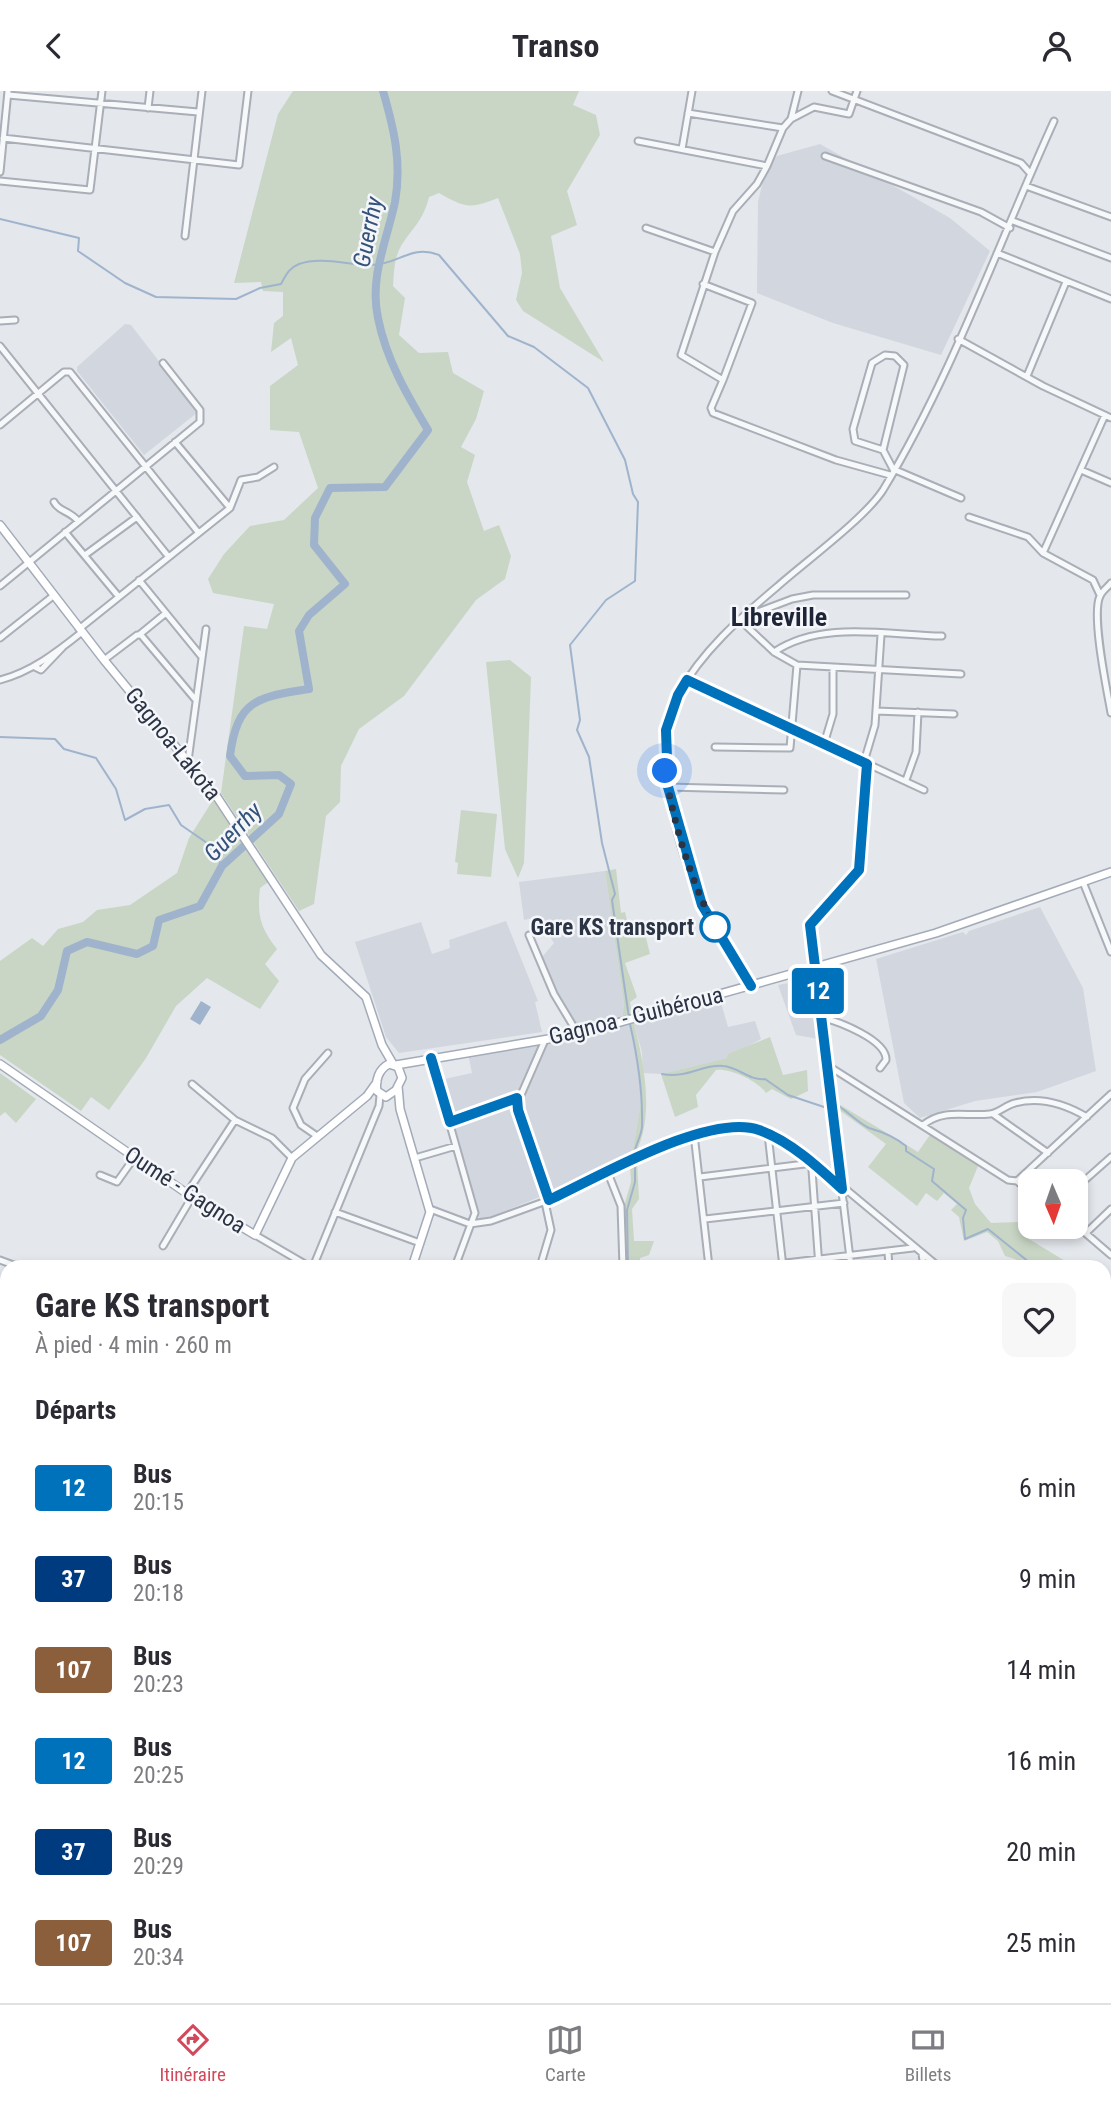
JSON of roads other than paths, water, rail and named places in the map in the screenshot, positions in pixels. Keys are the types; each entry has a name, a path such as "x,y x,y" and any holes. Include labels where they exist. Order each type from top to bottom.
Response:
{"main road":[{"name":"Gagnoa-Lakota","path":"0,525 104,660 217,797 321,955 366,997 379,1038 382,1056 378,1078 385,1096"},
{"name":"Gagnoa - Guibéroua","path":"394,1065 578,1034 634,1019 946,930 1111,872"},
{"name":"Gagnoa-Lakota","path":"379,1038 400,1082 400,1109 430,1209"},
{"path":"385,1096 418,1060"},
{"name":"Oumé - Gagnoa","path":"0,1064 189,1195 255,1235 292,1158 367,1096 378,1078"},
{"path":"378,1078 386,1065 394,1065"},
{"path":"367,1096 385,1096 400,1109"},
{"path":"414,1260 430,1209"}],"street":[{"path":"52,99 53,91"},
{"path":"0,181 90,190 102,91"},
{"path":"148,108 150,91"},
{"path":"186,236 201,91"},
{"path":"3,138 239,165 248,91"},
{"path":"682,149 692,91"},
{"path":"791,119 796,91"},
{"path":"832,91 1021,163 1030,173"},
{"path":"723,380 681,355 703,284 733,211 757,184 783,128 791,119 814,107 849,114 857,91"},
{"path":"0,172 8,93 198,112"},
{"path":"688,113 783,128"},
{"path":"751,986 702,905 668,787 666,730 678,695 687,680 739,619 865,510 882,491 928,407 1010,228 1030,173 1054,121"},
{"path":"638,141 767,166"},
{"path":"825,156 981,212 1010,228"},
{"path":"1026,186 1111,217"},
{"path":"1013,221 1111,258"},
{"path":"646,228 715,252"},
{"path":"997,253 1111,299"},
{"path":"1027,376 1066,282"},
{"path":"703,284 752,303 710,408 713,413 836,460 891,472 961,498"},
{"path":"0,321 15,320"},
{"path":"958,339 1108,417 1043,553"},
{"path":"0,346 168,556"},
{"path":"883,450 855,441 853,429 872,363 885,355 901,359 904,368 883,450 891,472"},
{"path":"0,586 195,427 202,417 163,363"},
{"path":"0,425 64,372 70,372 198,532"},
{"path":"175,442 230,508"},
{"path":"0,680 21,675 64,647 139,580 230,508 241,480 258,477 274,467"},
{"path":"1081,470 1111,483"},
{"path":"54,502 78,521"},
{"path":"85,555 136,517"},
{"path":"969,517 1018,531 1043,553 1090,578 1100,595"},
{"path":"65,531 119,597"},
{"path":"139,580 202,657"},
{"path":"1111,583 1100,595 1098,607 1102,660 1111,713"},
{"path":"739,619 792,599 813,595 906,595"},
{"path":"0,638 53,596"},
{"path":"104,660 166,613"},
{"path":"739,619 774,652 797,665 878,672 961,674"},
{"path":"188,762 206,629"},
{"path":"774,652 801,636 823,631 942,636"},
{"path":"139,635 196,700"},
{"path":"850,1260 810,925 859,870 865,763 873,736 881,635"},
{"path":"715,747 790,748 797,665"},
{"path":"824,744 833,714 833,669"},
{"path":"687,680 924,790"},
{"path":"876,711 954,714"},
{"path":"906,780 916,752 918,712"},
{"path":"668,787 784,790"},
{"path":"1083,882 1111,952"},
{"path":"529,935 554,994 578,1034"},
{"path":"822,1017 858,1031 883,1050 886,1059 880,1068"},
{"path":"542,1260 551,1230 547,1201 518,1110 517,1098 545,1040"},
{"path":"317,1136 298,1121 293,1108 304,1079 328,1053"},
{"path":"431,1058 475,1213 457,1260"},
{"path":"827,1066 1008,1180 1017,1181 1111,1094"},
{"path":"192,1084 235,1120 272,1137 292,1158"},
{"path":"315,1260 385,1096"},
{"path":"450,1122 517,1098"},
{"path":"923,1125 943,1114 993,1114 1013,1103 1042,1100 1075,1110 1087,1117"},
{"path":"993,1114 1048,1153"},
{"path":"163,1246 189,1195 235,1120"},
{"path":"430,1209 470,1224 505,1217 547,1201 694,1134 726,1126 757,1129 816,1164 842,1189 930,1260"},
{"path":"694,1134 708,1260"},
{"path":"768,1134 782,1260"},
{"path":"415,1158 456,1146"},
{"path":"1088,1177 1111,1157"},
{"path":"100,1175 117,1182 134,1158"},
{"path":"701,1177 816,1164"},
{"path":"816,1164 812,1170 818,1259"},
{"path":"608,1173 621,1206 623,1260"},
{"path":"705,1219 844,1203"},
{"path":"1088,1231 1111,1209"},
{"path":"335,1212 420,1243"},
{"path":"255,1235 296,1260"},
{"path":"1088,1235 1111,1255"},
{"path":"812,1260 913,1248"},
{"path":"888,1252 889,1260"},
{"path":"922,1254 923,1260"}],"water":[{"path":"201,1001 211,1007 200,1025 190,1019"}],"waterway":[{"name":"Guerrhy","path":"0,1040 41,1016 58,990 67,951 87,942 137,954 153,946 159,920 200,906 222,866 279,814 291,784 279,775 245,776 230,756 233,737 244,712 263,699 309,689 299,631 309,615 345,584 314,545 315,518 330,488 385,487 428,430 392,362 376,303 377,274 395,202 398,173 393,132 383,91"},
{"path":"0,219 79,238 78,251 125,283 156,297 236,299 260,288 281,284 288,272 307,262 371,265 389,262 412,253 429,252 439,255 508,336 534,347 588,388 625,460 633,494 638,502 635,581 606,600 570,645 580,720 577,730 589,757 602,843 615,894 612,900 629,1018"},
{"path":"0,737 55,739 64,749 96,758 116,789 125,820 145,809 169,805 181,825 210,845 222,866"},
{"path":"630,1024 639,1075 642,1114 634,1159"},
{"path":"662,1074 679,1075 708,1067 729,1067 754,1078 765,1079 788,1095 824,1107"},
{"path":"840,1107 866,1126 898,1140 906,1146 906,1151 934,1169 932,1181 966,1210 963,1218 965,1239 988,1229 1026,1260"},
{"path":"628,1260 627,1210 635,1182 635,1164"}],"place":[{"name":"Gare KS transport","path":"715,927"}],"district":[{"name":"Libreville","path":"779,617"}]}
